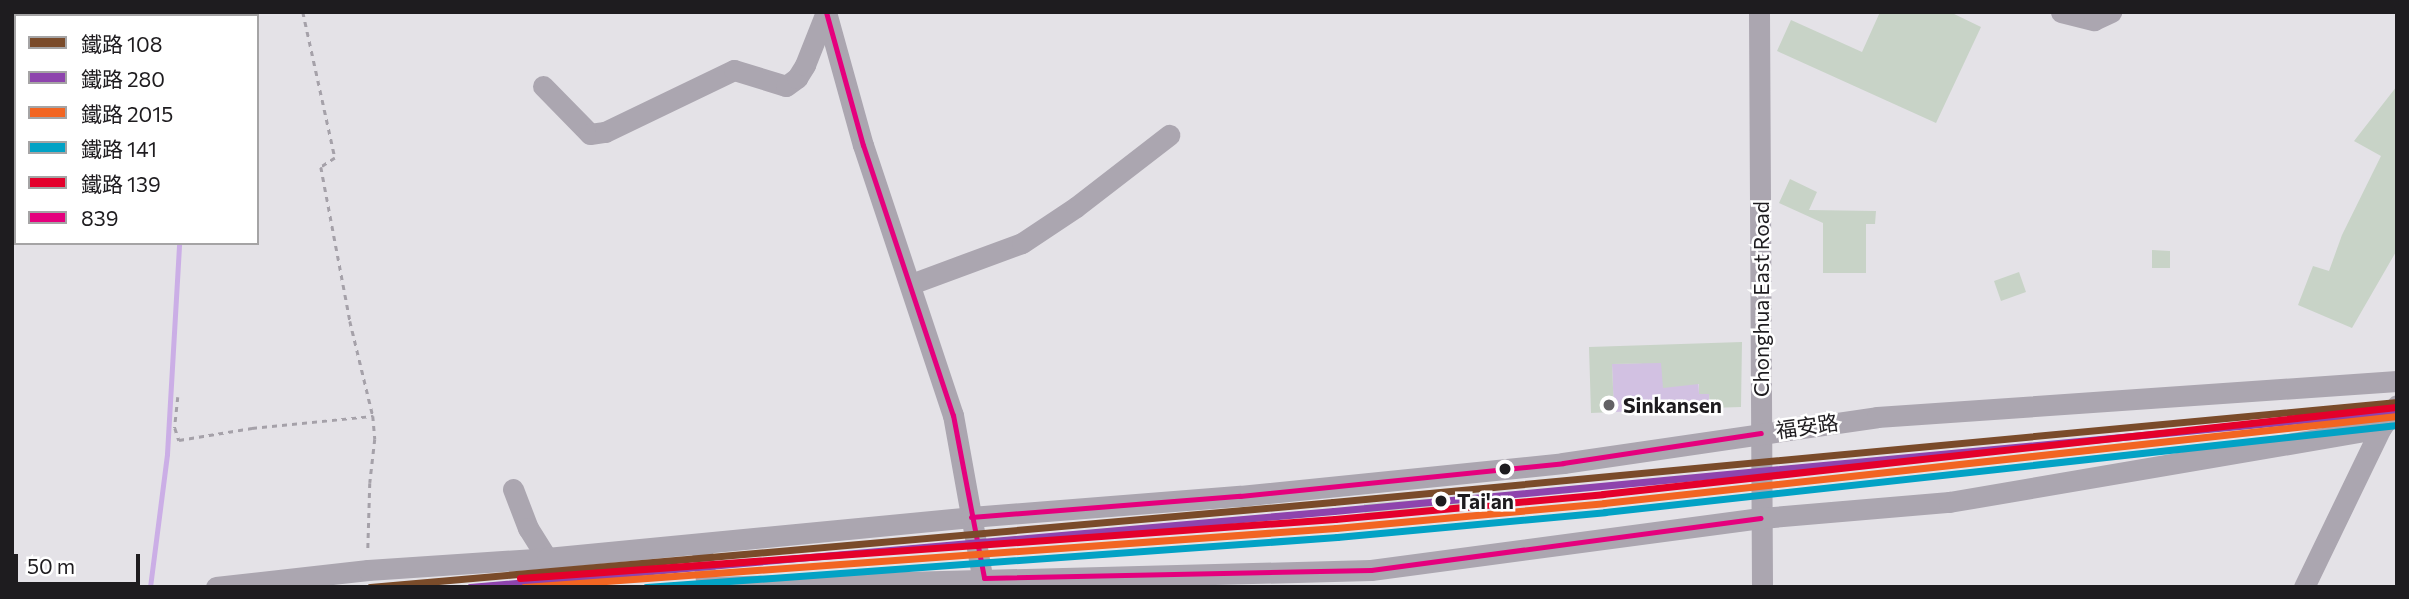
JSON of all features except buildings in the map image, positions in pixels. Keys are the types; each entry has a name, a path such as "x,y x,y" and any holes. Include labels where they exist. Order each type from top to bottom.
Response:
{"street":[{"path":"543,86 590,134 605,132 734,70 786,86 797,78 805,65 826,12"},
{"path":"826,12 863,145 953,415 984,582"},
{"name":"Chonghua East Road","path":"1759,12 1762,587"},
{"path":"2061,12 2094,20 2111,12"},
{"path":"911,284 1022,243 1076,207 1169,135"},
{"name":"福安路","path":"216,587 368,570 547,558 971,517 1240,496 1563,463 1877,417 2397,381"},
{"path":"2304,587 2381,428 2397,405"},
{"path":"701,544 708,587 984,582 1371,569 1761,518 1949,502 2381,428"},
{"path":"513,489 528,527 547,558 554,587"}],"path":[{"path":"303,12 335,158 321,167 350,321 373,416 375,439 370,483 368,570"},
{"path":"178,397 175,428 179,440 252,428 373,416"}],"shaded area":[{"path":"1706,361 1698,377 1699,393 1709,394 1710,408 1614,412 1612,364"}],"waterway":[{"path":"150,587 167,454 179,245"}],"rail line":[{"name":"108","path":"370,587 1333,502 2397,402"},
{"name":"139","path":"520,578 1335,519 1603,494 2396,407"},
{"name":"280","path":"470,587 1334,511 2397,411"},
{"name":"2015","path":"524,587 1336,528 1604,503 2397,416"},
{"name":"141","path":"646,587 1337,537 1605,512 2397,425"}],"transit line":[{"name":"839","path":"826,12 863,145 953,415 984,578 1371,570 1761,518"},
{"name":"839","path":"971,517 1240,496 1563,463 1761,433"}],"place":[{"name":"Sinkansen","path":"1609,405"},
{"name":"Tai'an","path":"1441,501"}]}
